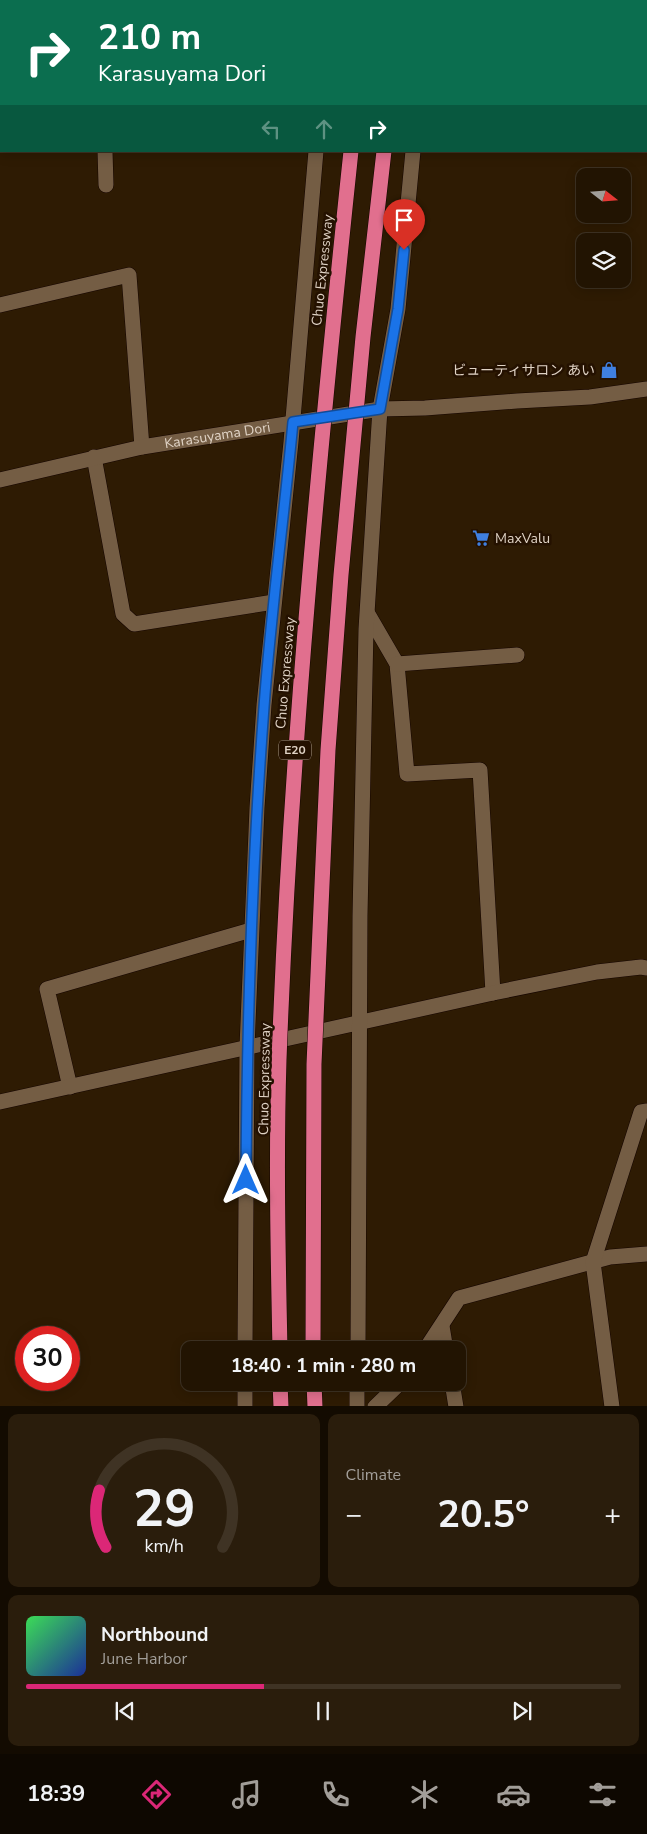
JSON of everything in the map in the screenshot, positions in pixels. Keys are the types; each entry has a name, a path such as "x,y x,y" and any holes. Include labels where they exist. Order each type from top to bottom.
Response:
{"highway":[{"name":"Chuo Expressway","path":"280,1341 279,1063 296,739 331,336 351,152"},
{"name":"E20","path":"313,1341 314,1064 328,760 341,575 364,327 384,152"},
{"path":"281,1391 282,1406"},
{"path":"314,1391 315,1406"}],"street":[{"path":"105,152 106,185"},
{"path":"245,1341 247,1047 251,930 264,706 293,422 316,152"},
{"path":"358,1341 360,916 367,621 380,409 398,309 413,152"},
{"path":"0,305 129,275 142,447"},
{"name":"Karasuyama Dori","path":"0,480 142,447 380,409 425,408 590,397 647,389"},
{"path":"94,457 123,614 134,624 274,602"},
{"path":"367,621 397,664 407,774 480,770 493,993"},
{"path":"397,664 517,655"},
{"path":"70,1087 47,989 251,930"},
{"path":"0,1102 493,993 597,972 647,968"},
{"path":"612,1406 594,1262 641,1112 647,1111"},
{"path":"431,1341 459,1298 610,1257 647,1254"},
{"path":"442,1326 444,1341"},
{"path":"245,1391 245,1406"},
{"path":"358,1391 358,1406"},
{"path":"375,1406 391,1391"},
{"path":"454,1391 456,1406"}],"place":[{"name":"ビューティサロン あい","path":"609,370"},
{"name":"MaxValu","path":"481,538"}],"route":[{"path":"246,1180 247,1047 257,808 264,706 293,422 380,409 398,309 404,250"}]}
